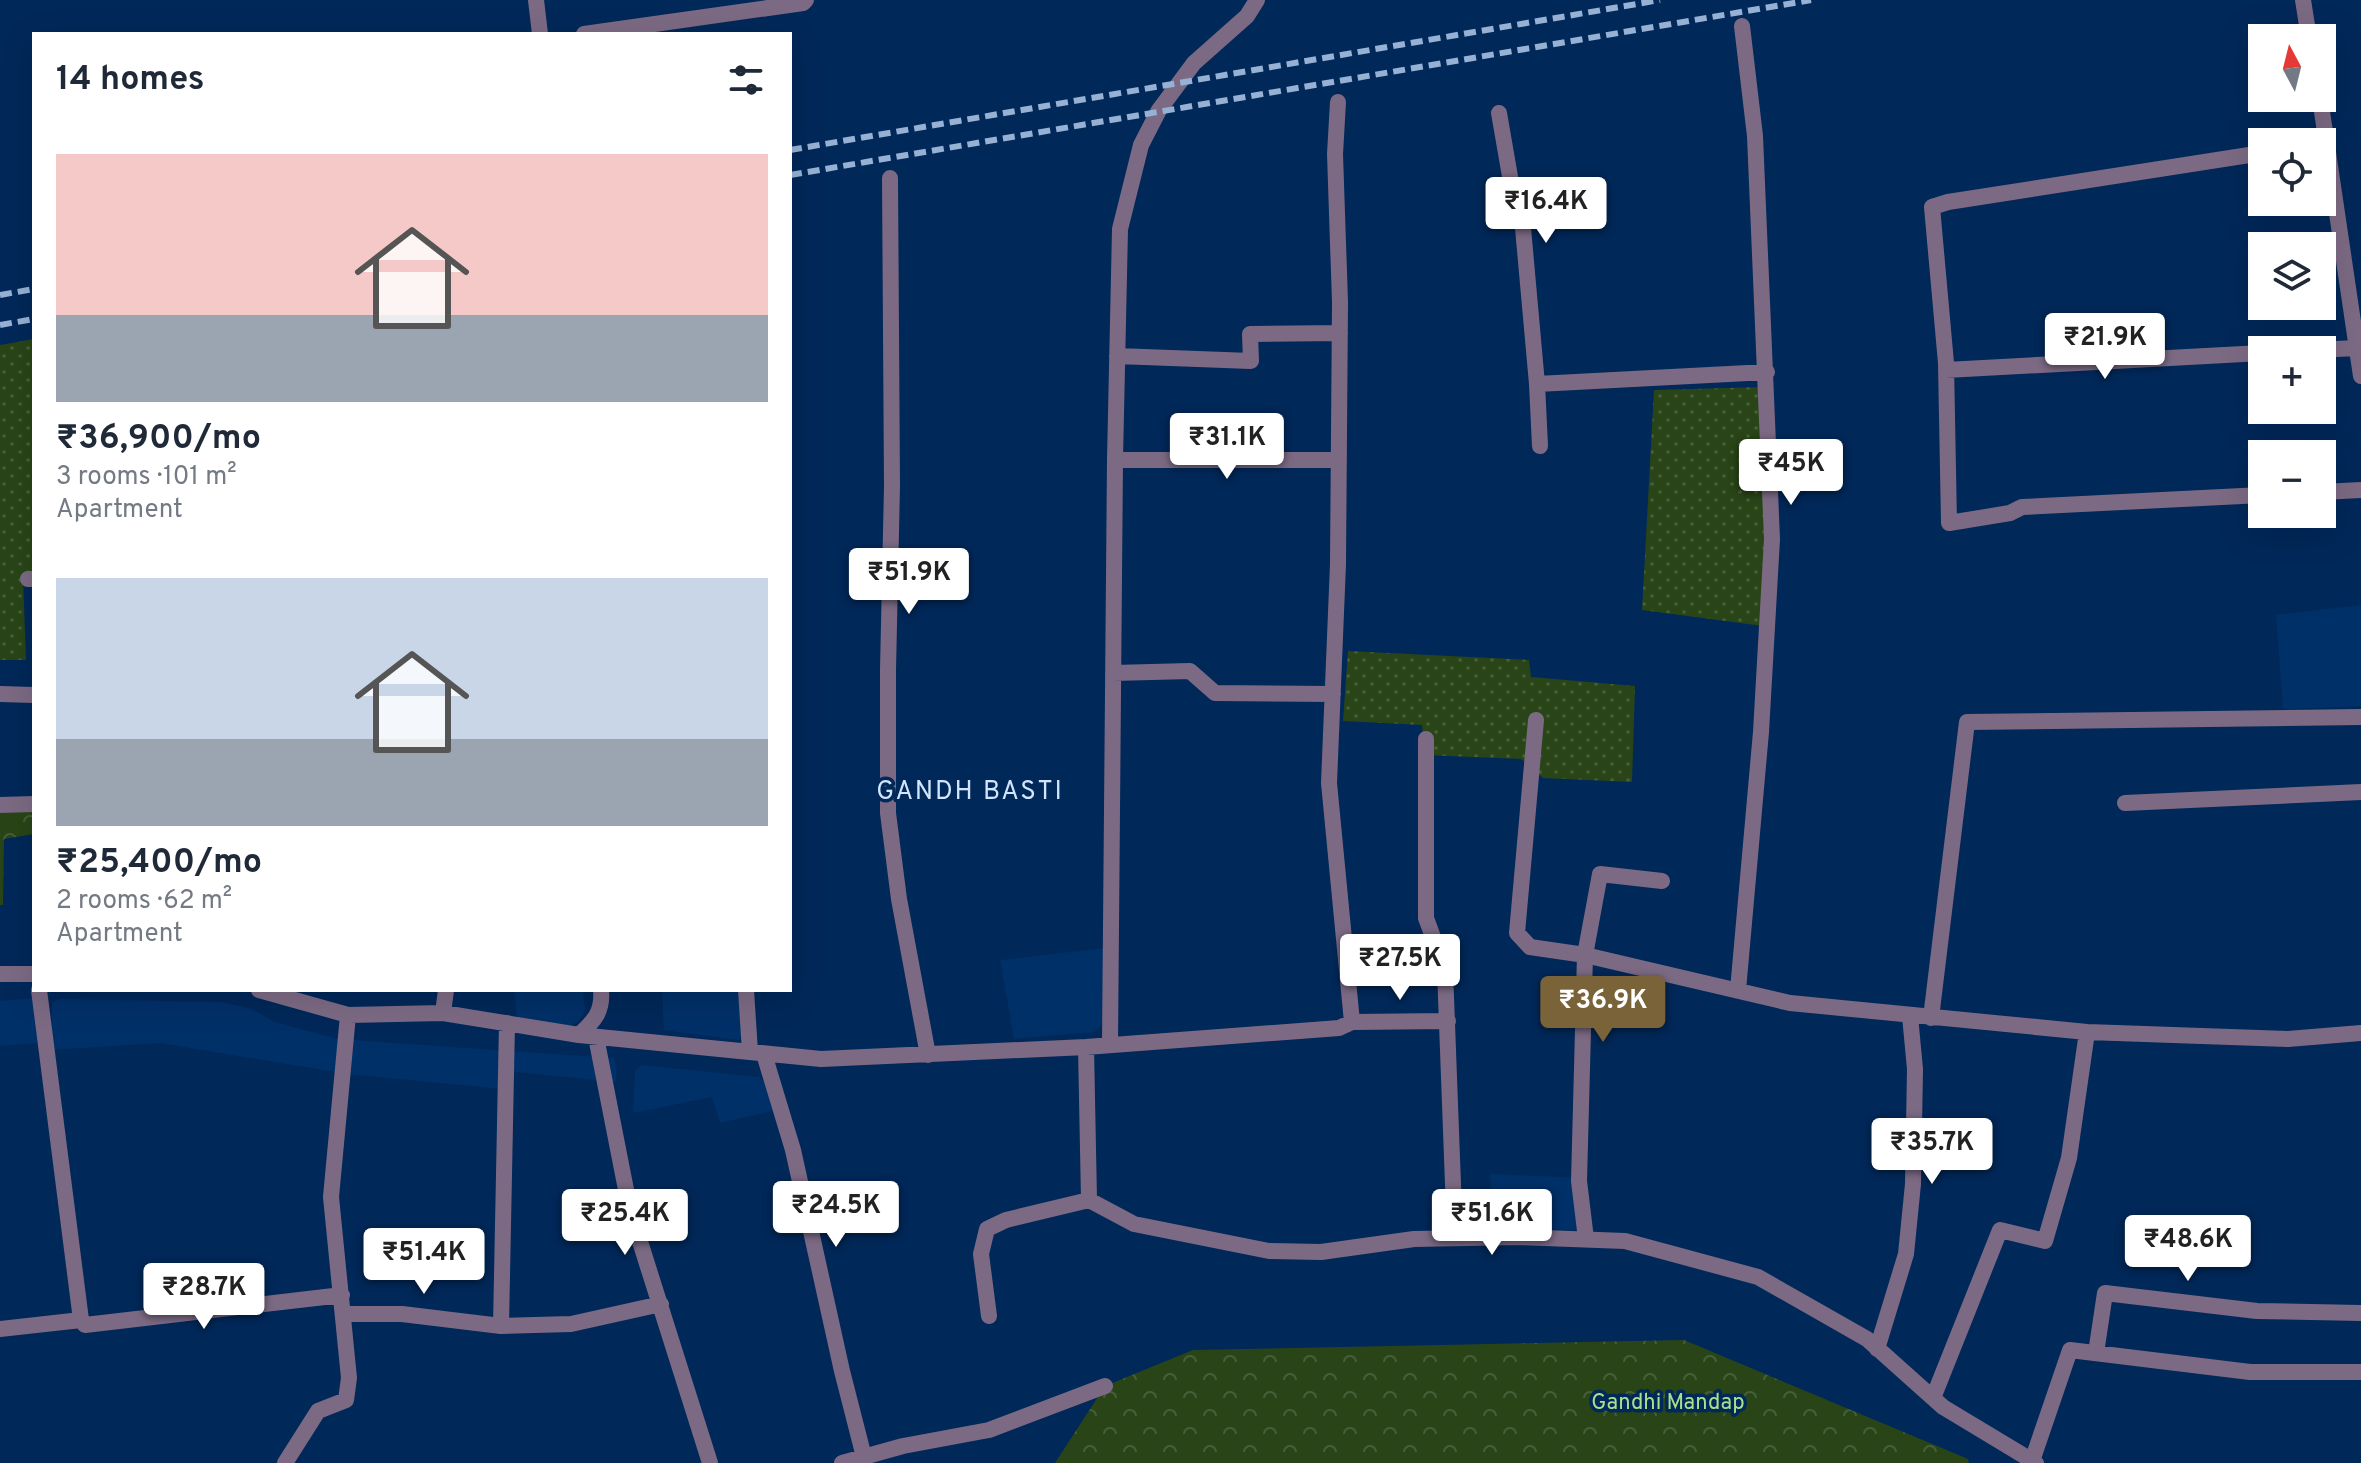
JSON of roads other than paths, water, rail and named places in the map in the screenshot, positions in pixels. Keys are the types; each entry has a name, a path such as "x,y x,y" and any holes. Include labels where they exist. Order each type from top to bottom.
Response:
{"street":[{"path":"536,0 540,32"},
{"path":"598,32 806,0"},
{"path":"1110,1043 1120,229 1141,145 1159,110 1194,63 1247,16 1257,0"},
{"path":"2303,0 2307,24"},
{"path":"1738,990 1761,732 1772,539 1755,136 1742,26"},
{"path":"1338,102 1335,154 1340,333 1338,564 1329,783 1352,1022"},
{"path":"1499,113 1512,188 1522,217 1540,446"},
{"path":"2248,155 2009,191 1932,207 1946,370 1949,523 2010,513 2022,507 2248,496"},
{"path":"890,178 892,486 888,813 899,899 928,1055"},
{"path":"2336,198 2356,297 2361,376"},
{"path":"1117,356 1251,361 1250,334 1340,333"},
{"path":"2336,349 2357,348"},
{"path":"1946,370 2248,354"},
{"path":"1537,384 1767,372"},
{"path":"1115,460 1339,460"},
{"path":"2336,491 2361,490"},
{"path":"1113,673 1190,671 1215,693 1333,694"},
{"path":"0,694 32,695"},
{"path":"1931,1018 1967,722 2361,717"},
{"path":"1536,720 1517,933 1530,947 1585,955 1790,1003 1910,1016 2087,1032 2288,1039 2361,1033"},
{"path":"1426,739 1426,918 1445,970 1455,1238"},
{"path":"2125,803 2361,792"},
{"path":"0,805 32,804"},
{"path":"1586,1239 1579,1181 1585,955 1600,874 1662,881"},
{"path":"0,974 32,974"},
{"path":"39,992 81,1320 85,1325 342,1295"},
{"path":"268,992 348,1015 443,1013 587,1036 821,1059 1086,1047 1339,1028 1352,1022 1448,1021"},
{"path":"443,1013 446,992"},
{"path":"601,992 598,1017 587,1036 630,1210 710,1463"},
{"path":"746,992 757,1053 793,1150 864,1457"},
{"path":"285,1463 318,1411 346,1400 349,1378 331,1197 348,1015"},
{"path":"1877,1349 1906,1254 1913,1184 1915,1069 1910,1016"},
{"path":"501,1326 507,1023"},
{"path":"1933,1398 2000,1230 2045,1241 2069,1158 2087,1032"},
{"path":"1086,1047 1089,1200"},
{"path":"989,1316 981,1254 987,1229 1006,1220 1089,1200 1134,1224 1269,1251 1321,1252 1414,1239 1520,1237 1625,1241 1758,1277 1867,1339 1933,1398 2034,1462 2070,1350 2250,1372 2361,1372"},
{"path":"2096,1353 2105,1293 2257,1311 2361,1313"},
{"path":"343,1314 402,1314 501,1326 571,1324 661,1304"},
{"path":"0,1329 81,1320"},
{"path":"842,1463 903,1446 989,1430 1105,1386"}],"railway":[{"path":"792,150 1660,0"},
{"path":"792,175 1811,0"},
{"path":"0,295 32,289"},
{"path":"0,325 32,319"}],"district":[{"name":"GANDH BASTI","path":"970,792"}],"park label":[{"name":"Gandhi Mandap","path":"1668,1403"}]}
